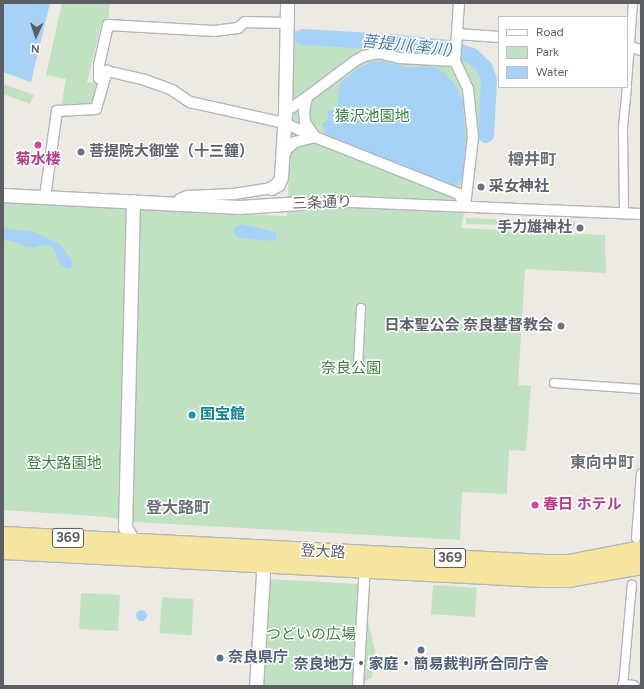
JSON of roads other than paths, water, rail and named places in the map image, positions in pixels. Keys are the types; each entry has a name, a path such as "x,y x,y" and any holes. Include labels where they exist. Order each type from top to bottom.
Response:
{"highway":[{"name":"登大路","path":"3,535 133,549 544,570 569,578 641,565"},
{"name":"登大路","path":"544,570 639,544"},
{"name":"登大路","path":"3,550 133,549"}],"street":[{"path":"177,204 180,199 187,196 234,194 271,188 278,184 281,177 282,159 287,3"},
{"path":"458,3 455,59 466,81 472,109 473,137 465,206"},
{"path":"628,64 633,3"},
{"path":"103,81 99,78 99,65 108,25 186,31 214,31 238,28 245,22 287,23"},
{"path":"457,40 498,37"},
{"path":"629,46 636,50 641,50"},
{"path":"284,117 355,60 364,56 378,53 399,58 455,59"},
{"path":"45,197 57,111 96,109 107,71 130,76 172,90 190,102 284,117 315,137 459,194 465,206"},
{"path":"624,213 625,154 623,127 626,88"},
{"path":"307,97 304,112 305,122 315,137"},
{"path":"282,159 287,149 295,142 315,137"},
{"name":"三条通り","path":"3,196 240,207 300,203 352,202 641,214"},
{"path":"132,202 125,526 133,549"},
{"path":"358,365 361,308"},
{"path":"554,383 641,388"},
{"path":"639,544 641,473"},
{"path":"256,686 263,576 262,556"},
{"path":"358,686 368,561"},
{"path":"632,584 623,686 634,686"}],"water":[{"path":"3,3 50,3 31,82 3,72"},
{"path":"379,61 406,67 436,67 445,73 457,87 463,102 466,149 462,178 458,184 451,187 326,135 322,123 328,120 328,112 339,105 338,89 343,80 361,67 371,62"},
{"path":"241,224 276,232 277,238 274,241 241,238 235,235 233,231 234,228"},
{"path":"3,228 34,232 60,244 71,259 73,267 68,269 60,264 55,251 51,246 44,245 34,248 26,247 3,239"},
{"path":"141,609 145,611 147,615 145,619 141,621 137,619 135,615 137,611"}],"waterway":[{"name":"菩提川(率川)","path":"303,37 390,42 449,48 472,56 485,68 489,80 486,135"}],"place":[{"name":"菊水楼","path":"38,145"},
{"name":"菩提院大御堂（十三鐘）","path":"81,152"},
{"name":"采女神社","path":"481,187"},
{"name":"手力雄神社","path":"580,228"},
{"name":"日本聖公会 奈良基督教会","path":"561,326"},
{"name":"国宝館","path":"192,415"},
{"name":"春日 ホテル","path":"535,505"},
{"name":"奈良地方・家庭・簡易裁判所合同庁舎","path":"421,650"},
{"name":"奈良県庁","path":"220,658"}],"district":[{"name":"樽井町","path":"532,160"},
{"name":"東向中町","path":"602,463"},
{"name":"登大路町","path":"178,508"}],"park label":[{"name":"猿沢池園地","path":"372,117"},
{"name":"奈良公園","path":"351,369"},
{"name":"登大路園地","path":"64,464"},
{"name":"つどいの広場","path":"311,635"}]}
